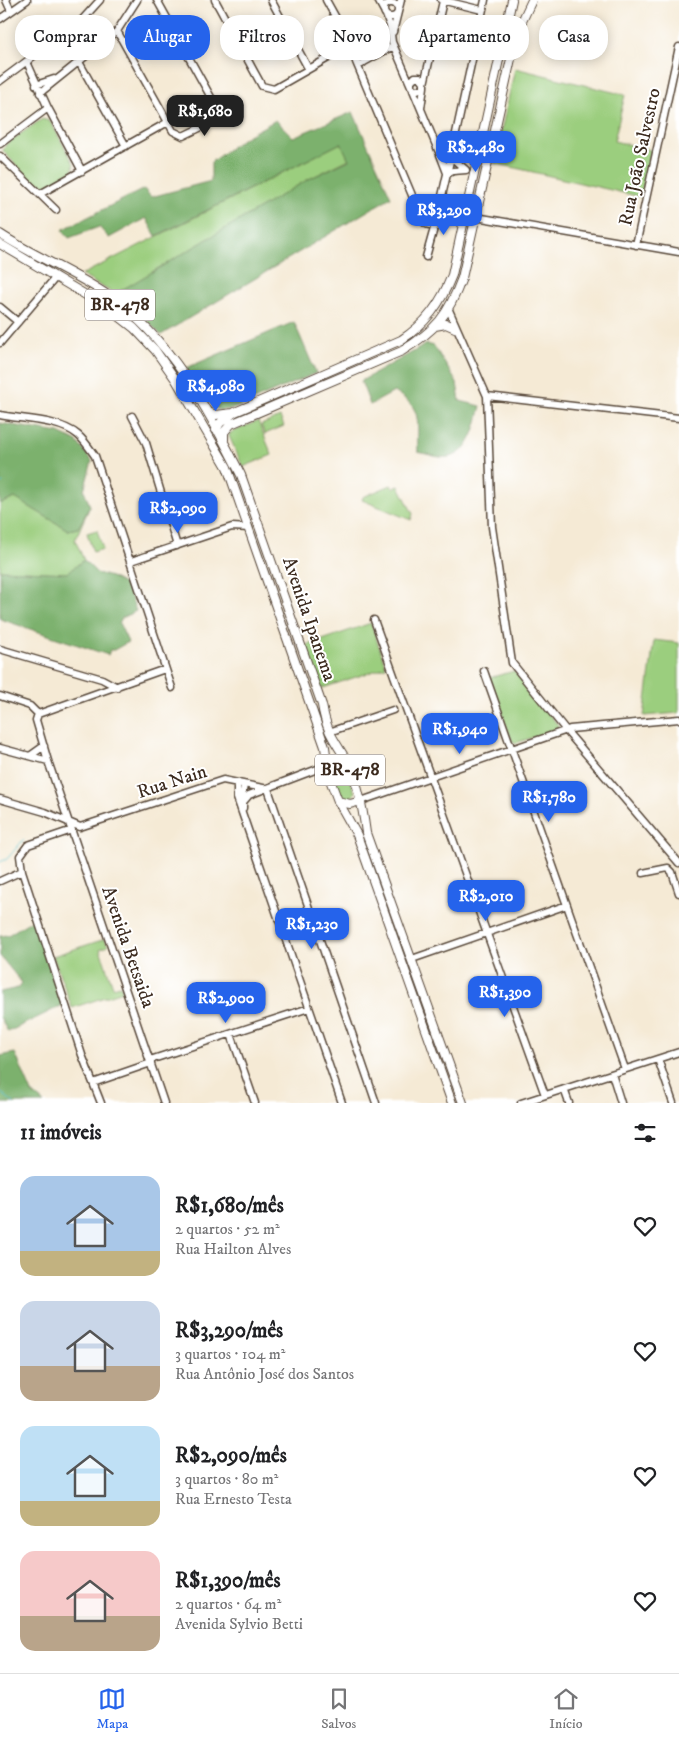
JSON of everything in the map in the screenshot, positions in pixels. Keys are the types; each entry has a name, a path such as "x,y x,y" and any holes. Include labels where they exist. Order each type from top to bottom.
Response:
{"main road":[{"path":"447,313 443,309 446,292 452,275 512,0"},
{"path":"224,442 224,432 231,424 402,351 421,339 447,313 462,278 517,32 532,0"},
{"name":"Avenida Ipanema","path":"0,234 109,296 134,316 174,359 208,412 224,442 244,483 322,705 329,732 349,765 361,801 366,833 463,1103"},
{"name":"Avenida Ipanema","path":"0,244 111,310 134,328 155,350 176,380 227,468 325,747 338,801 357,835 452,1103"},
{"path":"44,259 54,268 56,277"},
{"path":"208,412 216,415 235,412 401,340 414,332 432,312 446,292"},
{"path":"435,326 446,324 457,331"},
{"path":"213,442 216,428 235,412"},
{"path":"328,764 338,764 345,767 357,789"},
{"path":"338,801 350,804 361,801"}],"street":[{"path":"6,0 12,11"},
{"path":"0,19 27,0"},
{"path":"0,81 81,21 100,0"},
{"path":"40,93 117,31 137,0"},
{"path":"117,31 173,131 179,136 186,135 216,120 219,115 157,0"},
{"path":"215,0 262,86 274,89 323,60"},
{"path":"271,0 308,68"},
{"path":"326,0 334,15"},
{"path":"380,0 391,2 396,6 397,11"},
{"path":"380,0 391,30 393,46 439,151 447,174"},
{"path":"391,38 400,0"},
{"path":"421,109 441,0 482,10"},
{"path":"426,257 437,220 485,0"},
{"path":"385,13 391,2"},
{"path":"385,13 392,16 397,11"},
{"name":"Rua João Salvestro","path":"636,244 679,47"},
{"path":"360,60 362,77 416,200 431,245"},
{"path":"27,62 40,93 82,171"},
{"path":"79,62 126,146"},
{"path":"401,63 407,71 416,77 422,78 424,85"},
{"path":"412,88 411,81 422,74 429,63"},
{"path":"21,66 32,74"},
{"path":"36,85 55,79"},
{"path":"412,88 420,90 424,85"},
{"path":"0,144 48,108"},
{"path":"40,194 168,122"},
{"path":"439,151 457,127"},
{"path":"429,130 445,141 466,170 453,171 447,174"},
{"path":"439,151 446,155 452,152"},
{"path":"0,156 56,210"},
{"path":"423,220 423,213 428,209 434,208 441,199"},
{"path":"416,200 423,208 436,212 437,220"},
{"path":"476,217 679,252"},
{"path":"423,220 432,225 437,220"},
{"path":"0,343 56,277"},
{"path":"0,307 18,322"},
{"path":"447,313 487,396 492,527 512,663 679,863"},
{"path":"487,396 679,418"},
{"path":"0,415 51,423 69,429 84,440 95,456 172,688"},
{"path":"132,416 146,442 177,546"},
{"path":"232,527 244,514"},
{"path":"131,562 232,527 248,528"},
{"path":"374,620 545,1095"},
{"path":"0,649 102,679 117,687"},
{"path":"0,696 30,706 38,714 165,669"},
{"path":"484,671 625,1069"},
{"path":"329,732 394,710"},
{"name":"Avenida Betsaida","path":"38,714 36,720 62,800 64,813 76,841 164,1103"},
{"path":"361,801 567,730 679,719"},
{"path":"30,756 44,746"},
{"path":"0,748 48,761"},
{"path":"243,814 244,799 249,795 328,764"},
{"path":"223,780 232,786 243,814 342,1103"},
{"name":"Rua Nain","path":"22,871 20,856 28,845 71,827 86,826 223,780 268,789"},
{"path":"242,784 241,802 243,814"},
{"path":"237,798 237,786 242,784"},
{"path":"268,789 376,1103"},
{"path":"0,799 45,812 64,813 77,824 86,826 76,841"},
{"path":"45,812 71,827"},
{"path":"644,873 668,868 672,872 679,893"},
{"path":"0,881 22,871 67,1008 101,1103"},
{"path":"412,959 566,905"},
{"path":"93,1083 150,1061 309,1008"},
{"path":"230,1034 255,1103"},
{"path":"521,1103 679,1052"},
{"path":"658,1059 674,1103"},
{"path":"612,1074 622,1103"},
{"path":"564,1089 569,1103"}],"green space":[{"path":"515,68 625,95 614,141 651,150 641,197 494,163"},
{"path":"353,112 391,197 161,335 134,308 115,294 307,180 349,160 341,143 156,236 146,218 109,238 99,227 69,238 62,230 144,189 151,197 211,181 211,162 245,137 276,120 293,137"},
{"path":"42,119 50,121 74,164 72,172 45,188 36,186 3,151 6,144"},
{"path":"341,143 349,159 307,180 115,294 81,275"},
{"path":"294,322 316,373 233,409 219,410 213,406 186,368"},
{"path":"427,344 434,346 457,383 460,401 481,406 475,429 468,443 457,454 450,457 438,457 418,452 417,417 411,404 394,392 370,405 361,381"},
{"path":"280,417 284,426 265,434 261,425"},
{"path":"258,421 272,455 243,467 229,436 230,433"},
{"path":"0,423 59,433 77,442 92,461 84,490 90,506 78,528 68,530 15,498 0,504"},
{"path":"391,485 393,488 399,486 413,514 411,520 362,500 363,497"},
{"path":"15,498 68,530 78,528 90,506 75,540 84,560 67,573 0,570 0,504"},
{"path":"97,530 103,549 93,552 87,533"},
{"path":"84,560 97,573 111,577 127,586 136,611 122,618 119,623 128,642 114,650 110,650 108,655 0,619 0,570 67,573"},
{"path":"371,623 386,667 320,689 305,646"},
{"path":"654,640 679,643 679,713 644,716"},
{"path":"514,671 558,725 558,729 516,743 512,741 489,678"},
{"path":"339,768 347,773 355,792 350,801 340,797 332,776 334,769"},
{"path":"32,920 63,1005 8,1032 0,1017 0,992 18,988 22,983 0,956 0,936 8,935"},
{"path":"105,939 108,946 100,949 113,987 120,985 123,991 72,1008 53,956"},
{"path":"15,1053 32,1093 44,1103 0,1103 0,1056"}],"waterway":[{"path":"0,862 7,859 24,839"},
{"path":"0,1092 14,1103"}]}
